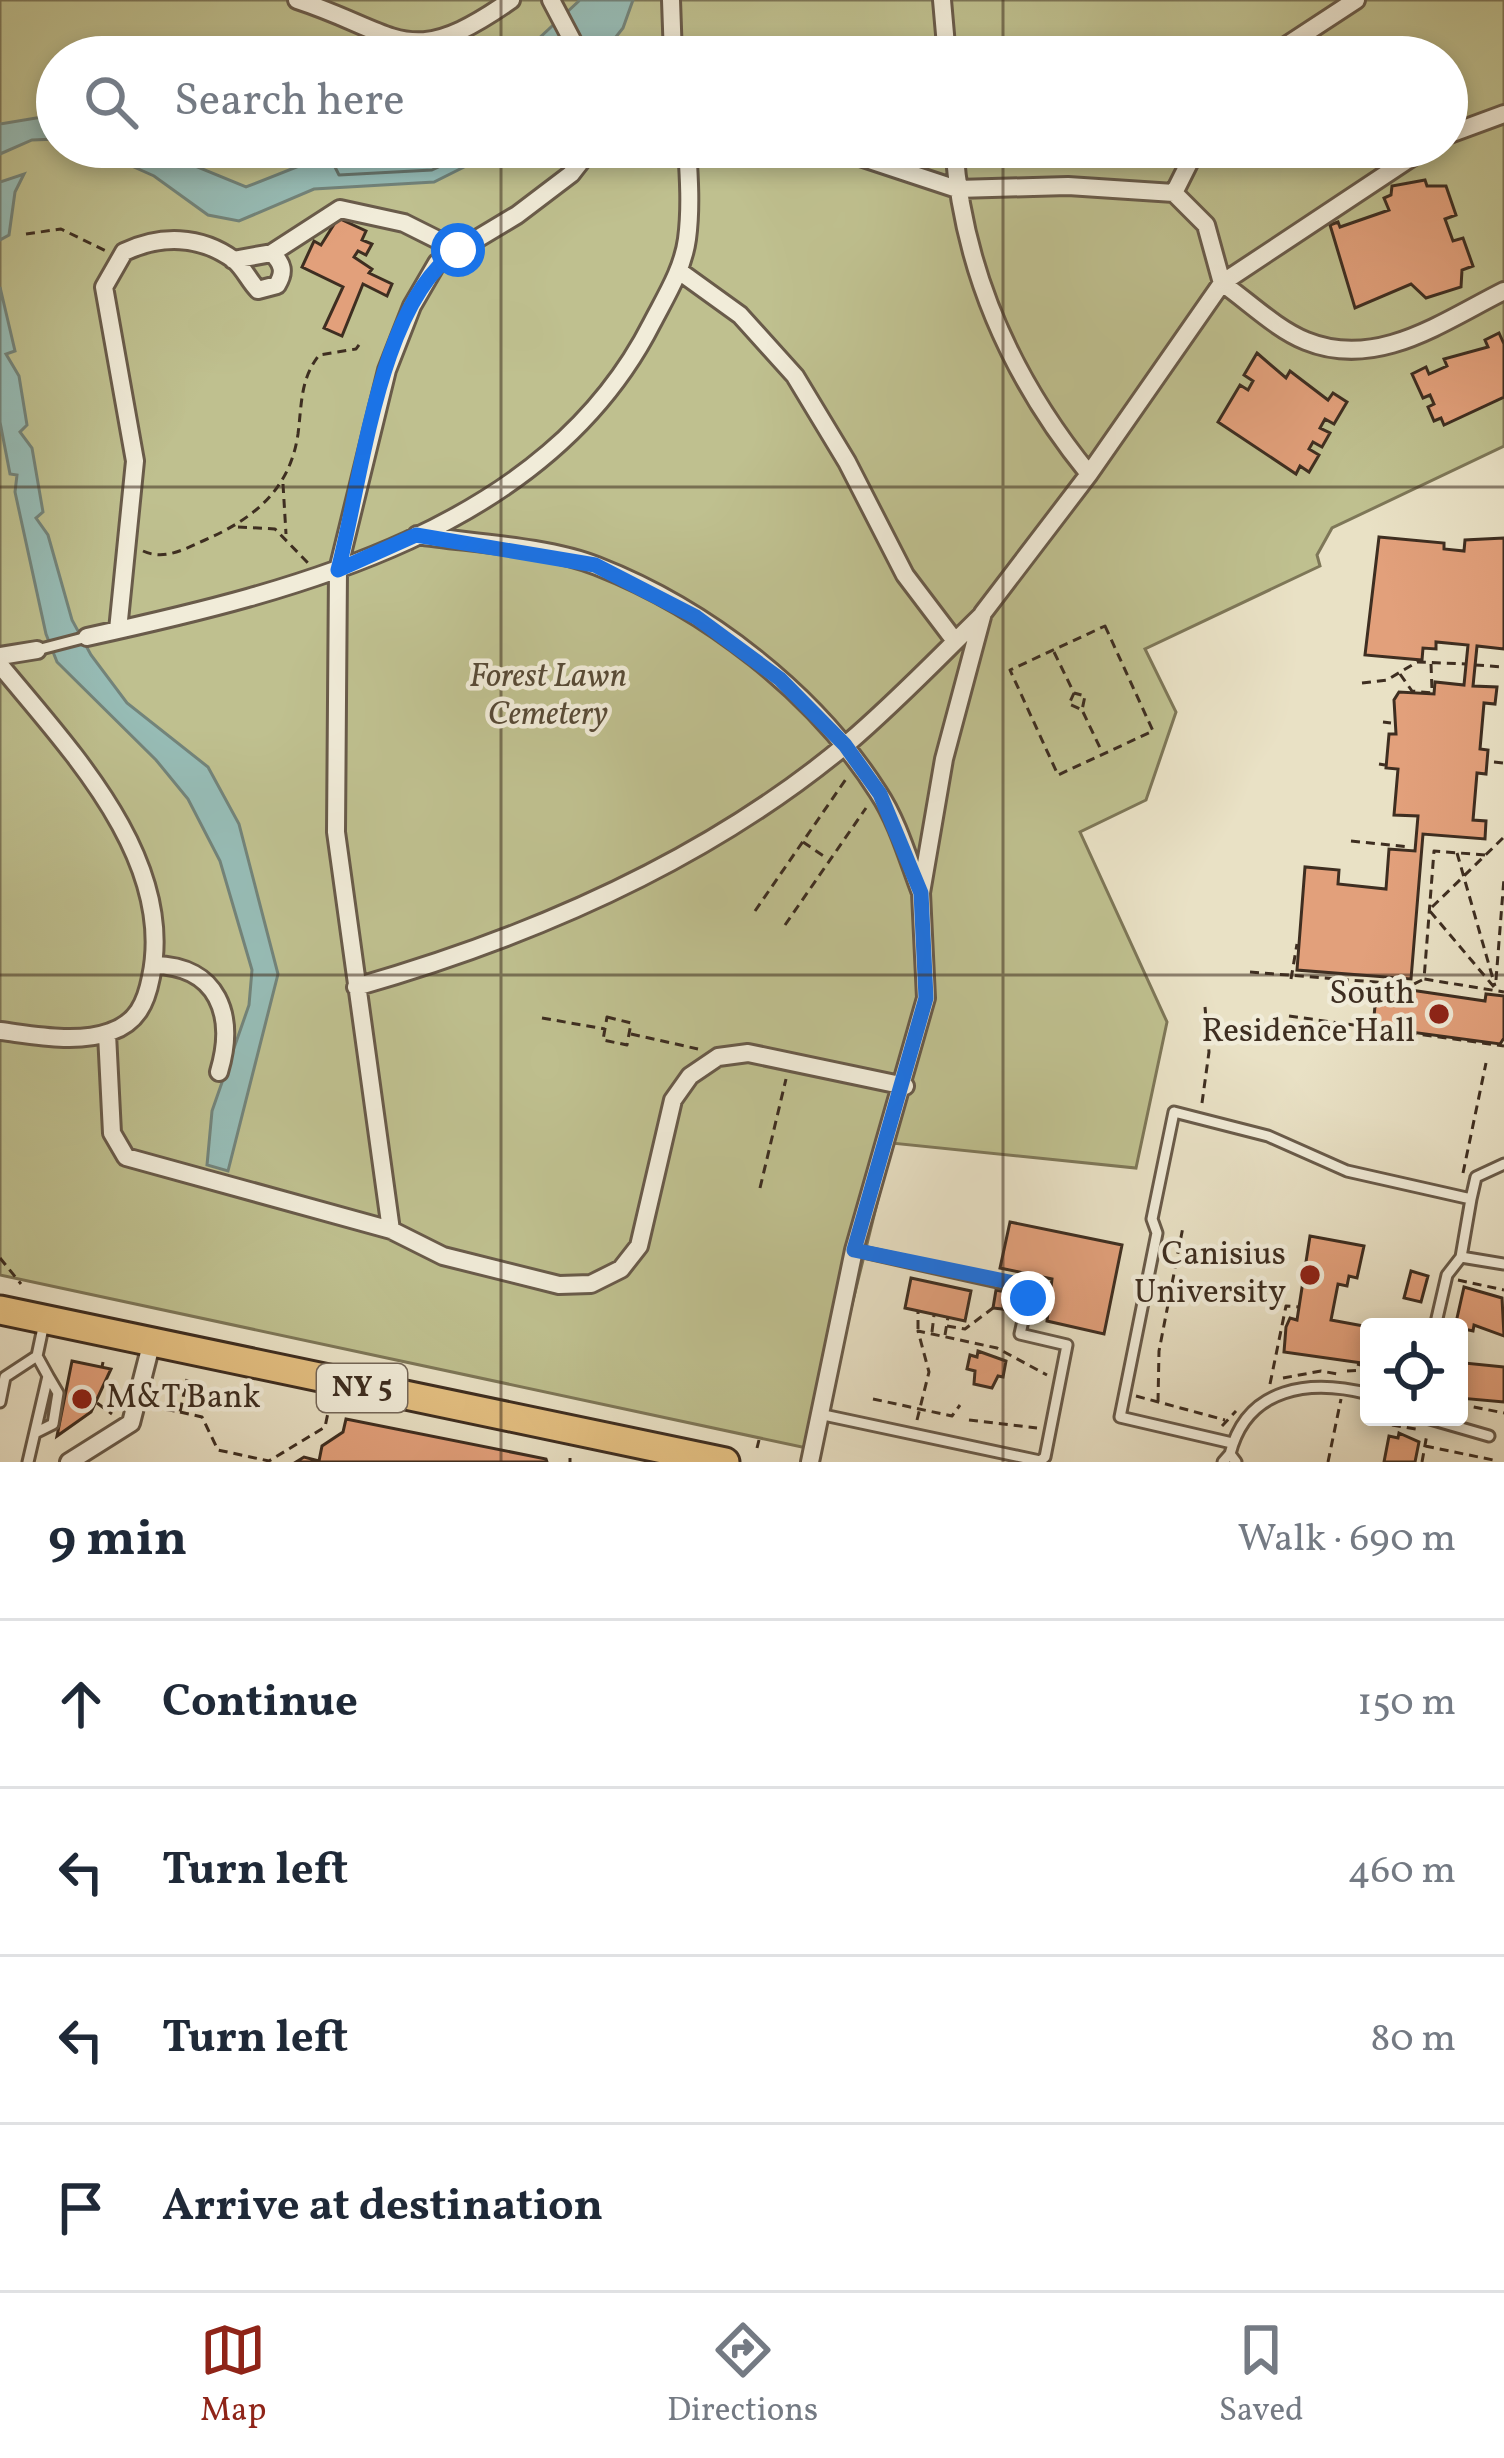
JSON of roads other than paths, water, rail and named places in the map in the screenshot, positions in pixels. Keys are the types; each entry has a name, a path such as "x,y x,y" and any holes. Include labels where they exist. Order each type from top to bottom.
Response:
{"main road":[{"name":"NY 5","path":"0,1310 725,1462"}],"street":[{"path":"297,0 386,36"},
{"path":"448,36 511,0"},
{"path":"671,0 672,36"},
{"path":"942,0 945,36"},
{"path":"1301,36 1356,0"},
{"path":"554,8 569,36"},
{"path":"1468,127 1504,114"},
{"path":"391,1230 336,832 338,570 387,370 412,306 437,263 535,202 576,168"},
{"path":"87,637 338,570 416,535 540,463 601,406 679,271 687,241 687,168"},
{"path":"894,168 957,189 1068,186 1174,193 1206,225 1222,283 1303,340 1352,354 1401,343 1504,291"},
{"path":"956,168 970,259 1004,346 1048,424 1089,474"},
{"path":"1174,193 1186,168"},
{"path":"356,987 457,958 588,905 734,824 845,745 983,614 1089,474 1222,283 1395,168"},
{"path":"233,260 272,254 340,209 404,223 458,250"},
{"path":"118,630 131,541 135,461 104,287 118,258 147,241 190,240 233,260 262,290 282,278 281,263 272,254"},
{"path":"679,271 740,314 795,376 847,462 905,575 956,640"},
{"path":"416,535 595,565 696,617 780,679 845,745 880,794 921,893"},
{"path":"810,1462 854,1250 905,1087 926,998 921,893 944,759 983,614"},
{"path":"0,1030 107,1034 125,1026 145,1004 154,965 152,901 133,855 60,737 0,661 37,650"},
{"path":"154,965 182,965 204,976 218,1003 228,1043 219,1072"},
{"path":"107,1034 112,1133 126,1157 391,1230 443,1256 559,1285 591,1284 621,1269 640,1246 673,1100 690,1076 718,1057 748,1053 905,1087"},
{"path":"69,1462 107,1443 131,1423 151,1345"}],"lane":[{"path":"37,650 87,637"},
{"path":"1360,1392 1316,1384 1277,1394 1246,1418 1230,1455 1120,1417 1157,1233 1152,1219 1174,1112 1268,1136 1347,1171 1465,1198"},
{"path":"1437,1318 1447,1275 1461,1257 1465,1198 1476,1178 1504,1164"},
{"path":"819,1414 992,1456 1040,1462 1045,1457 1066,1345 1020,1334 1028,1298 1019,1284 854,1250"},
{"path":"1461,1257 1504,1264"},
{"path":"28,1462 48,1376 37,1357 44,1322"},
{"path":"0,1402 5,1377 37,1357"},
{"path":"1454,1426 1489,1436"}],"water":[{"path":"580,0 633,0 617,36 541,36"},
{"path":"36,118 36,140 0,154 0,124"},
{"path":"136,168 200,168 246,187 294,168 462,168 434,182 314,189 239,221 208,215"},
{"path":"24,174 15,192 9,235 0,240 0,182"},
{"path":"0,287 15,351 6,354 19,376 27,425 20,432 32,448 43,512 36,518 48,535 72,620 127,703 208,767 239,824 278,974 228,1171 207,1165 212,1111 249,1005 252,970 220,861 188,799 156,760 57,662 46,634 15,492 17,475 10,474 0,422"}],"place":[{"name":"South Residence Hall","path":"1439,1014"},
{"name":"Canisius University","path":"1310,1275"},
{"name":"M&T Bank","path":"82,1399"}],"park label":[{"name":"Forest Lawn Cemetery","path":"548,697"}]}
